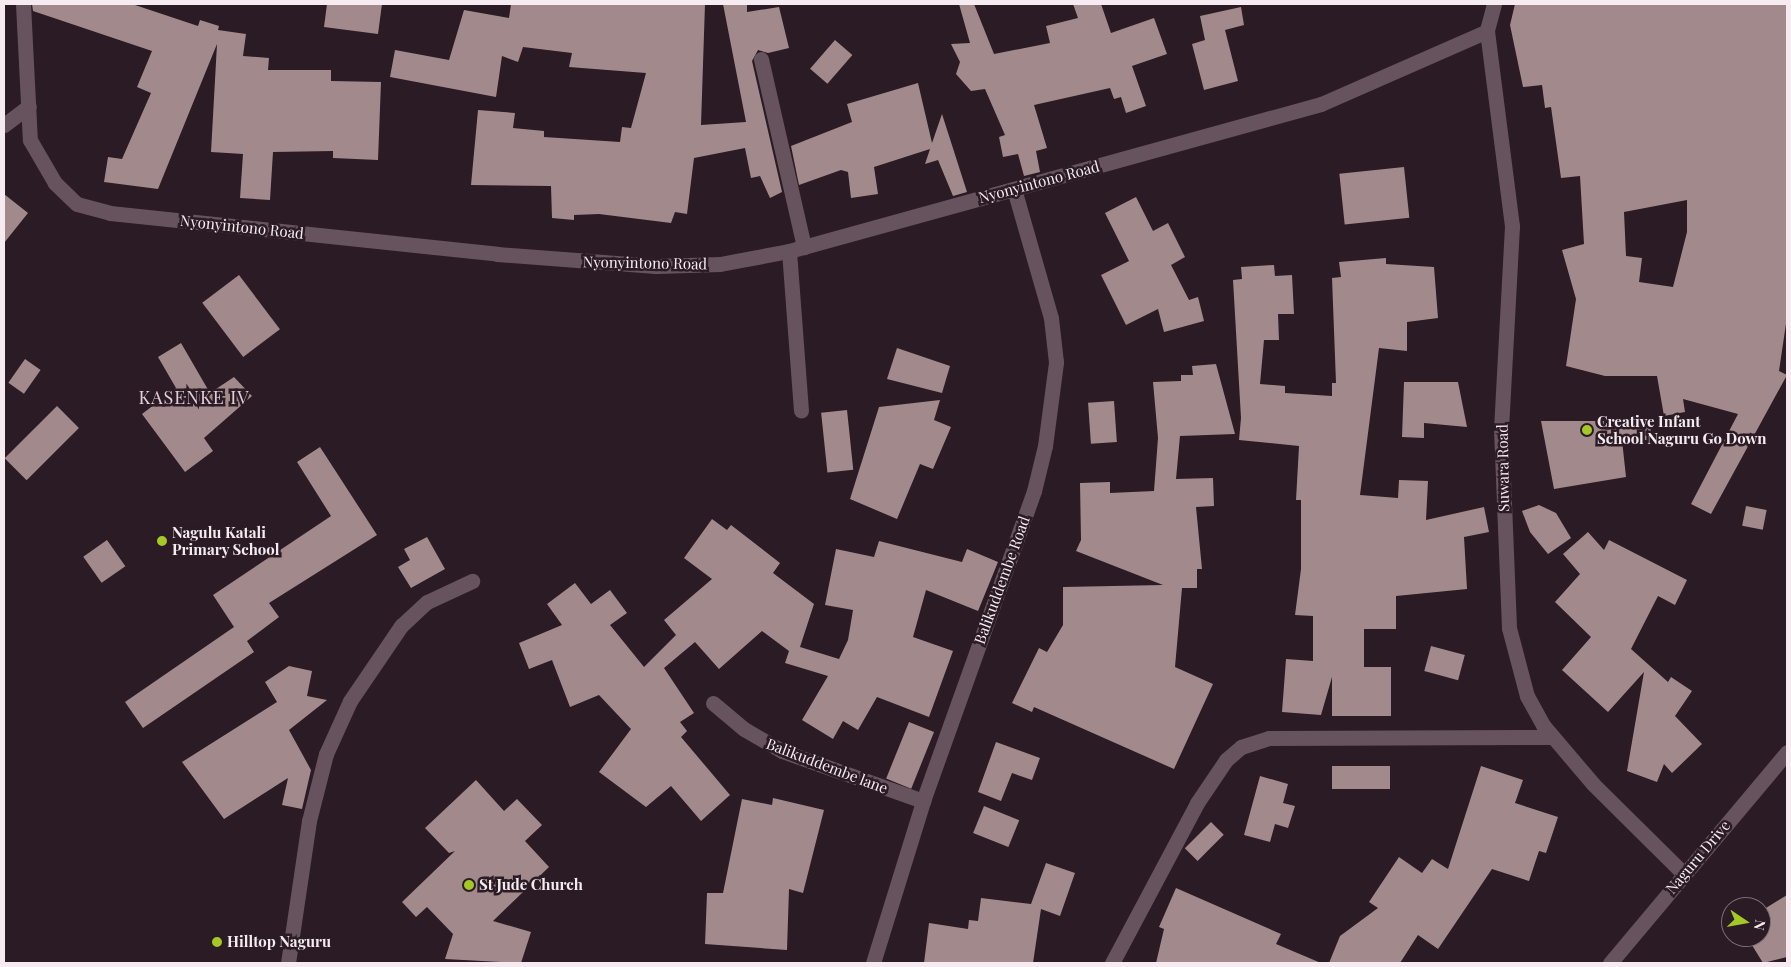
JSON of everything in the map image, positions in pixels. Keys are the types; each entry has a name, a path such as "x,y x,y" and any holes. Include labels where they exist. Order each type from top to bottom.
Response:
{"street":[{"name":"Nyonyintono Road","path":"23,4 30,140 55,183 77,204 110,213 497,254 656,266 720,264 789,251 1322,104 1486,31"},
{"name":"Suwara Road","path":"1494,4 1486,31 1512,226 1501,428 1509,628 1527,696 1553,737 1593,784 1683,873"},
{"path":"761,59 804,247"},
{"path":"4,125 29,106"},
{"name":"Balikuddembe Road","path":"873,963 923,801 1034,491 1052,408 1056,362 1050,318 1014,189"},
{"path":"789,251 801,411"},
{"path":"288,963 309,821 326,754 350,701 401,626 427,602 472,581"},
{"name":"Balikuddembe lane","path":"713,703 774,748 923,801"},
{"path":"1112,963 1197,803 1226,760 1241,747 1269,738 1553,737"},
{"name":"Naguru Drive","path":"1610,963 1683,873 1787,752"}],"building":[{"path":"32,4 132,4 198,26 200,20 219,26 218,30 246,34 243,56 269,58 268,70 331,70 331,81 381,82 378,160 333,158 333,151 273,152 270,200 240,198 243,154 211,152 217,44 158,189 104,182 108,157 122,159 151,93 137,87 152,51 33,11"},
{"path":"327,4 382,4 378,34 324,27"},
{"path":"511,4 705,4 701,125 746,122 723,4 747,4 747,12 779,7 789,48 768,53 758,50 752,61 782,192 770,198 760,176 751,178 745,148 694,158 687,214 675,212 671,223 599,214 574,215 574,220 552,218 551,186 471,185 478,110 515,113 513,128 544,131 544,137 620,142 622,127 631,128 646,73 569,67 572,53 523,47 518,62 502,56 496,97 390,77 395,50 449,60 464,10 509,18"},
{"path":"959,4 974,4 994,54 1050,43 1046,26 1078,18 1073,4 1101,4 1111,33 1154,18 1167,54 1132,66 1146,106 1126,113 1121,97 1114,99 1110,88 1034,105 1047,148 1036,151 1040,172 1024,176 1018,154 1003,157 999,137 1005,135 985,89 971,91 956,74 960,62 951,44 970,43"},
{"path":"1515,4 1787,4 1787,317 1779,371 1787,375 1711,514 1691,504 1738,414 1683,399 1685,412 1664,416 1657,376 1605,376 1566,366 1576,299 1562,250 1584,244 1580,176 1561,178 1551,107 1545,108 1542,85 1523,87 1510,25","holes":["1687,200 1687,232 1673,287 1639,282 1642,258 1626,256 1624,212"]},
{"path":"1241,7 1244,25 1225,30 1238,81 1204,90 1192,44 1205,40 1200,16"},
{"path":"835,40 852,55 827,84 810,69"},
{"path":"918,83 932,143 942,114 967,192 953,196 938,160 925,164 930,149 874,167 878,194 851,198 848,172 841,170 799,185 791,146 852,122 847,104"},
{"path":"1404,167 1409,218 1345,225 1339,174"},
{"path":"4,194 28,213 4,243"},
{"path":"1136,197 1153,231 1168,223 1185,257 1171,265 1189,300 1198,297 1204,321 1164,332 1158,309 1126,325 1101,275 1129,261 1105,213"},
{"path":"1386,258 1386,264 1434,267 1438,318 1407,322 1407,351 1379,348 1360,495 1398,498 1399,480 1428,481 1426,520 1484,507 1489,532 1464,537 1467,589 1396,596 1396,629 1364,629 1364,667 1391,667 1391,716 1332,716 1332,677 1321,715 1282,712 1286,659 1313,661 1313,616 1295,615 1301,569 1301,500 1296,500 1299,446 1239,440 1241,418 1233,280 1242,279 1241,267 1274,265 1275,276 1292,275 1294,314 1278,314 1279,340 1264,340 1260,384 1285,386 1285,393 1332,396 1332,383 1336,383 1332,278 1341,277 1339,262"},
{"path":"239,275 280,329 243,357 202,303"},
{"path":"181,343 210,393 234,377 252,396 204,438 213,451 185,472 142,414 176,388 158,357"},
{"path":"897,348 950,366 942,393 887,379"},
{"path":"25,359 41,370 24,394 8,383"},
{"path":"1216,364 1235,434 1180,436 1176,479 1213,478 1214,506 1196,507 1202,569 1197,569 1197,588 1182,588 1175,667 1213,684 1174,769 1034,707 1032,712 1012,703 1039,648 1047,652 1063,625 1063,587 1163,585 1076,551 1081,540 1080,483 1110,482 1110,493 1154,491 1158,438 1153,382 1181,381 1181,375 1193,375 1192,366"},
{"path":"1404,382 1458,382 1467,427 1424,423 1424,438 1402,437"},
{"path":"940,400 934,420 951,427 933,469 920,464 897,519 850,499 879,407"},
{"path":"1114,401 1117,442 1091,444 1088,403"},
{"path":"57,406 79,428 27,480 5,458"},
{"path":"847,410 853,470 827,472 821,413"},
{"path":"1541,421 1651,421 1651,440 1622,440 1626,477 1554,489"},
{"path":"320,447 377,535 269,603 279,617 247,641 254,652 143,728 125,702 234,627 213,595 331,516 297,462"},
{"path":"1539,505 1556,513 1571,538 1548,554 1530,532 1522,511"},
{"path":"1746,506 1767,510 1763,530 1742,526"},
{"path":"712,519 727,530 731,525 780,563 773,573 814,604 800,647 839,659 848,640 853,610 825,605 836,549 874,557 879,541 962,562 967,549 998,562 978,611 926,590 913,637 953,651 929,717 877,697 858,730 843,721 833,739 802,720 828,676 785,663 789,651 762,631 719,669 695,642 664,668 694,713 680,722 687,731 681,737 730,795 701,821 671,786 646,807 599,772 631,729 599,695 570,707 552,660 529,669 519,643 562,625 547,604 575,583 591,604 610,590 627,613 610,625 644,667 676,635 664,620 712,579 684,558"},
{"path":"1588,532 1604,550 1609,540 1687,580 1675,605 1658,596 1631,649 1668,682 1671,677 1692,691 1675,716 1702,744 1672,773 1664,764 1657,782 1627,771 1644,672 1608,712 1562,670 1591,637 1555,602 1580,574 1563,554"},
{"path":"427,537 445,569 411,588 398,567 410,560 404,549"},
{"path":"107,540 125,566 102,583 83,557"},
{"path":"1431,646 1465,655 1458,680 1424,671"},
{"path":"289,666 312,671 307,696 327,700 289,730 311,770 302,809 282,805 288,778 224,819 182,762 277,702 265,682"},
{"path":"909,722 934,732 911,789 886,779"},
{"path":"996,742 1040,758 1032,780 1012,773 1001,801 978,792"},
{"path":"1332,766 1390,766 1390,789 1332,789"},
{"path":"1481,766 1523,780 1515,803 1558,817 1546,853 1539,851 1529,881 1492,869 1438,949 1418,935 1400,963 1329,963 1340,936 1378,908 1369,902 1399,857 1422,873 1432,859 1448,869"},
{"path":"1260,776 1288,784 1283,803 1295,806 1288,828 1275,824 1270,842 1244,835"},
{"path":"476,780 504,811 517,799 542,825 525,841 549,867 493,921 531,932 521,963 445,959 453,934 427,907 416,917 402,902 455,851 449,853 425,828"},
{"path":"773,798 824,810 803,893 789,889 787,950 705,944 707,893 723,893 742,799 772,805"},
{"path":"984,806 1019,820 1008,847 973,833"},
{"path":"1211,822 1224,835 1198,861 1185,848"},
{"path":"1046,863 1075,873 1060,916 1041,909 1033,963 924,963 929,923 968,929 969,920 978,921 981,898 1031,904"},
{"path":"1176,888 1281,934 1276,944 1321,963 1156,963 1164,929 1159,927"},
{"path":"1787,895 1787,957 1763,963 1753,947 1771,947 1771,905"}],"place":[{"name":"Creative Infant School Naguru Go Down","path":"1587,430"},
{"name":"Nagulu Katali Primary School","path":"162,541"},
{"name":"St Jude Church","path":"469,885"},
{"name":"Hilltop Naguru","path":"217,942"}],"district":[{"name":"KASENKE IV","path":"194,397"}]}
